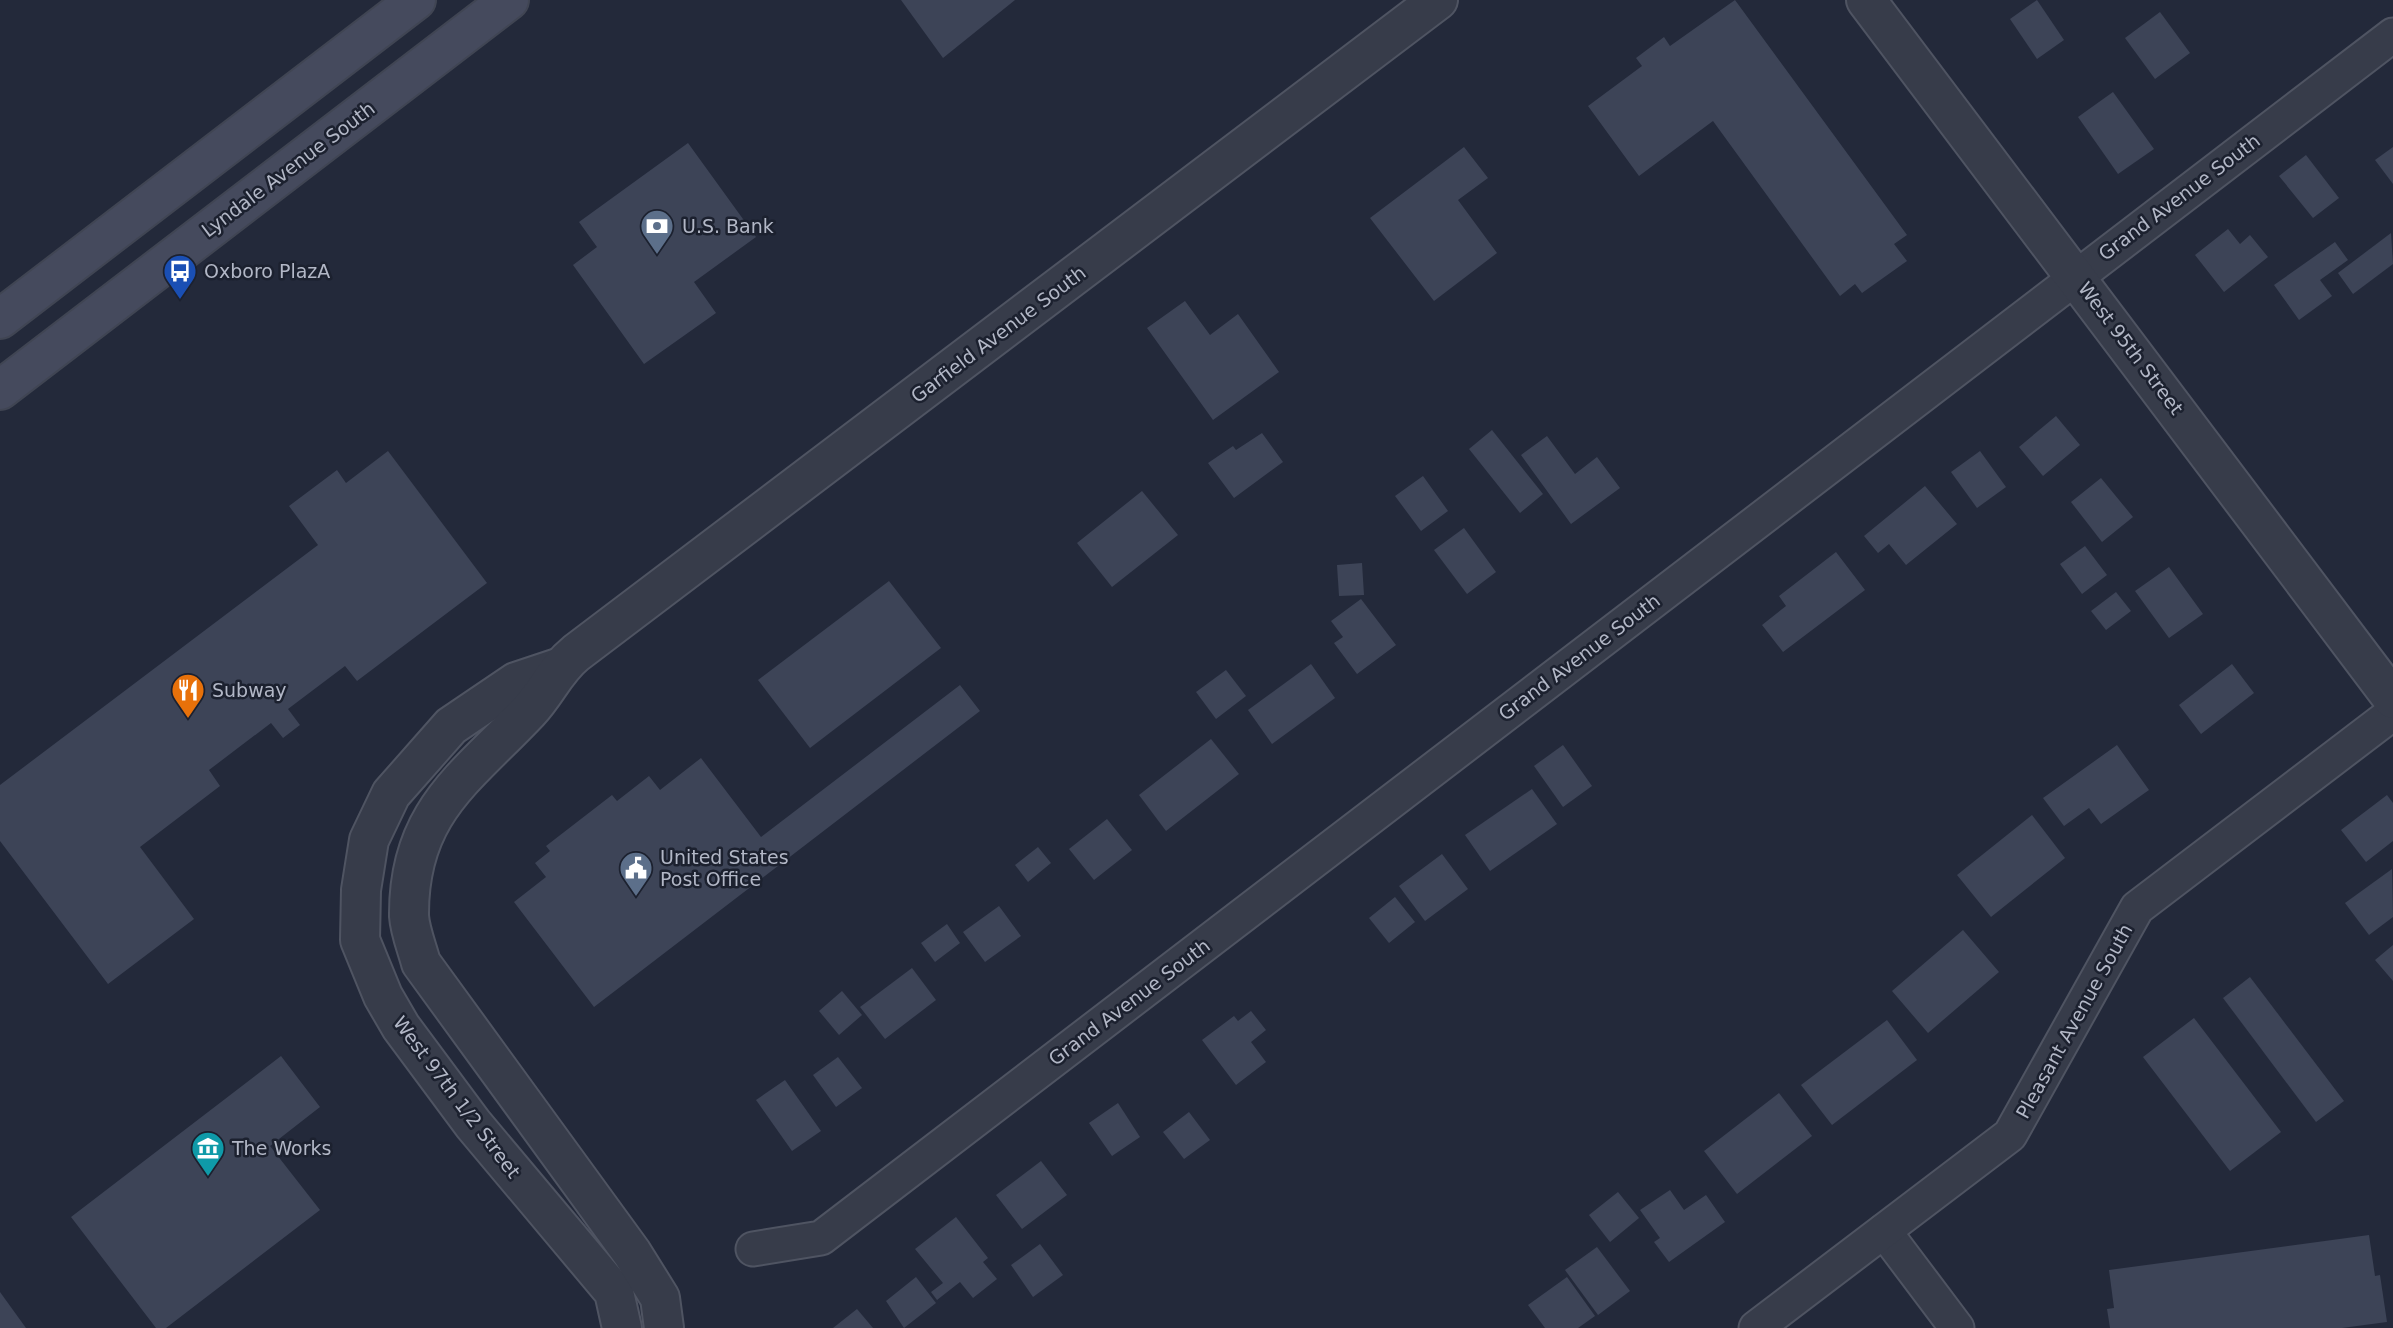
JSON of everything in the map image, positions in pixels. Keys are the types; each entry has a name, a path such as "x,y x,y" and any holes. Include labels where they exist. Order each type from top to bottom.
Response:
{"main road":[{"path":"0,319 416,0"},
{"name":"Lyndale Avenue South","path":"12,381 509,0"},
{"path":"272,181 290,96"},
{"path":"40,287 73,334"},
{"path":"0,335 12,381"}],"street":[{"name":"Garfield Avenue South","path":"369,840 391,794 451,726 516,682 558,668 1438,0"},
{"name":"West 95th Street","path":"1866,0 2076,275 2393,699"},
{"name":"Grand Avenue South","path":"753,1249 821,1238 2393,35"},
{"name":"Garfield Avenue South","path":"516,1092 421,963 409,918 414,867 426,829 442,800 531,709 558,668"},
{"name":"Pleasant Avenue South","path":"1756,1328 2010,1135 2137,908 2393,713"},
{"name":"West 97th 1/2 Street","path":"369,840 360,890 360,940 383,996 401,1027 473,1124 614,1292 622,1328"},
{"path":"473,1124 516,1092 632,1253 660,1298 664,1328"},
{"path":"1884,1231 1957,1328"},
{"path":"598,1271 632,1253"}],"building":[{"path":"901,0 1015,0 943,58"},
{"path":"1735,0 1907,235 1894,244 1907,261 1862,293 1855,284 1840,296 1713,121 1639,176 1588,106 1642,66 1636,58 1664,37 1670,46"},
{"path":"2037,0 2064,40 2037,59 2010,19"},
{"path":"2160,12 2190,53 2155,79 2125,38"},
{"path":"2113,92 2154,149 2118,174 2078,117"},
{"name":"U.S. Bank","path":"688,143 756,237 694,282 716,313 644,364 573,265 597,247 579,222"},
{"path":"1464,147 1488,178 1458,200 1497,253 1434,301 1370,218"},
{"path":"2393,147 2393,184 2375,160"},
{"path":"2306,155 2339,198 2313,218 2279,176"},
{"path":"2228,229 2240,244 2250,235 2268,257 2224,292 2195,255"},
{"path":"2391,233 2393,264 2353,294 2338,273"},
{"path":"2335,242 2348,260 2320,280 2332,296 2299,320 2274,285"},
{"path":"1185,301 1210,335 1238,314 1279,372 1213,420 1147,328"},
{"path":"2056,416 2080,445 2043,476 2019,447"},
{"path":"1492,430 1543,494 1520,513 1469,449"},
{"path":"1262,433 1283,462 1234,498 1208,463 1233,446 1236,450"},
{"path":"1547,436 1575,474 1597,457 1620,488 1571,524 1521,455"},
{"path":"388,451 487,583 357,681 345,666 288,709 300,725 283,738 271,723 209,770 220,786 140,847 194,919 108,984 0,841 0,785 318,545 289,506 337,470 346,483"},
{"path":"1980,451 2006,487 1977,508 1951,472"},
{"path":"1423,476 1448,511 1421,531 1395,496"},
{"path":"2101,478 2133,517 2102,542 2071,502"},
{"path":"1925,486 1957,524 1906,565 1889,544 1878,553 1864,536"},
{"path":"1142,491 1178,535 1112,587 1077,543"},
{"path":"1464,528 1496,572 1467,594 1434,550"},
{"path":"2085,546 2107,575 2082,594 2060,564"},
{"path":"1836,552 1865,590 1783,652 1762,625 1786,606 1779,596"},
{"path":"1362,563 1364,595 1339,596 1337,565"},
{"path":"2169,567 2203,614 2169,638 2135,591"},
{"path":"889,581 941,648 810,748 758,680"},
{"path":"2116,592 2131,611 2106,630 2091,611"},
{"path":"1361,599 1396,645 1357,674 1334,643 1343,637 1331,621"},
{"path":"1311,664 1335,698 1272,744 1248,710"},
{"path":"2232,664 2254,693 2201,734 2179,705"},
{"path":"1226,670 1246,696 1216,719 1196,692"},
{"path":"960,685 980,711 594,1007 514,902 546,877 535,863 550,851 546,846 612,795 617,801 649,776 660,790 701,758 761,837"},
{"path":"1211,739 1239,774 1166,831 1139,795"},
{"path":"1563,745 1592,786 1563,807 1534,766"},
{"path":"2117,745 2149,790 2101,824 2089,808 2064,826 2043,798"},
{"path":"1532,789 1557,824 1490,871 1465,835"},
{"path":"2387,795 2393,803 2393,841 2366,862 2341,830"},
{"path":"2032,815 2065,858 1991,917 1957,875"},
{"path":"1107,819 1132,850 1094,880 1069,849"},
{"path":"1038,847 1051,863 1028,882 1015,865"},
{"path":"1442,854 1468,889 1425,921 1399,886"},
{"path":"2392,869 2393,917 2369,935 2345,903"},
{"path":"1395,897 1415,922 1389,943 1369,918"},
{"path":"999,906 1021,936 985,962 963,932"},
{"path":"947,924 960,943 935,962 921,943"},
{"path":"1963,930 1999,972 1928,1033 1892,991"},
{"path":"2393,945 2393,981 2375,960"},
{"path":"912,968 936,1000 885,1039 860,1007"},
{"path":"2250,977 2344,1101 2316,1122 2223,998"},
{"path":"842,991 862,1015 839,1035 819,1011"},
{"path":"1251,1011 1266,1030 1251,1042 1266,1062 1236,1085 1202,1040 1234,1016 1238,1021"},
{"path":"2194,1018 2281,1132 2230,1171 2143,1057"},
{"path":"1887,1020 1917,1060 1832,1125 1801,1085"},
{"name":"The Works","path":"281,1056 320,1107 270,1146 320,1210 166,1328 156,1328 71,1217"},
{"path":"838,1057 862,1088 836,1107 813,1075"},
{"path":"785,1080 821,1131 792,1151 756,1100"},
{"path":"1779,1093 1812,1136 1737,1194 1704,1151"},
{"path":"1118,1103 1140,1137 1112,1156 1089,1123"},
{"path":"1189,1112 1210,1140 1184,1159 1163,1132"},
{"path":"1041,1161 1067,1195 1022,1229 996,1195"},
{"path":"1670,1190 1684,1210 1706,1195 1725,1222 1669,1262 1654,1242 1660,1238 1640,1210"},
{"path":"1618,1192 1639,1218 1610,1242 1589,1215"},
{"path":"956,1217 988,1258 983,1262 997,1279 973,1298 960,1282 937,1300 931,1292 943,1283 915,1249"},
{"path":"2369,1235 2375,1276 2380,1275 2387,1322 2342,1328 2110,1328 2107,1309 2114,1308 2109,1270"},
{"path":"1040,1244 1063,1275 1033,1297 1011,1265"},
{"path":"1597,1247 1630,1291 1598,1315 1565,1270"},
{"path":"916,1277 936,1303 904,1328 886,1301"},
{"path":"1567,1277 1595,1316 1578,1328 1545,1328 1528,1305"},
{"path":"0,1292 26,1328 0,1328"},
{"path":"857,1309 873,1328 833,1328"}],"place":[{"name":"U.S. Bank","path":"657,256"},
{"name":"Oxboro PlazA","path":"180,301"},
{"name":"Subway","path":"188,720"},
{"name":"United States Post Office","path":"636,898"},
{"name":"The Works","path":"208,1178"}]}
